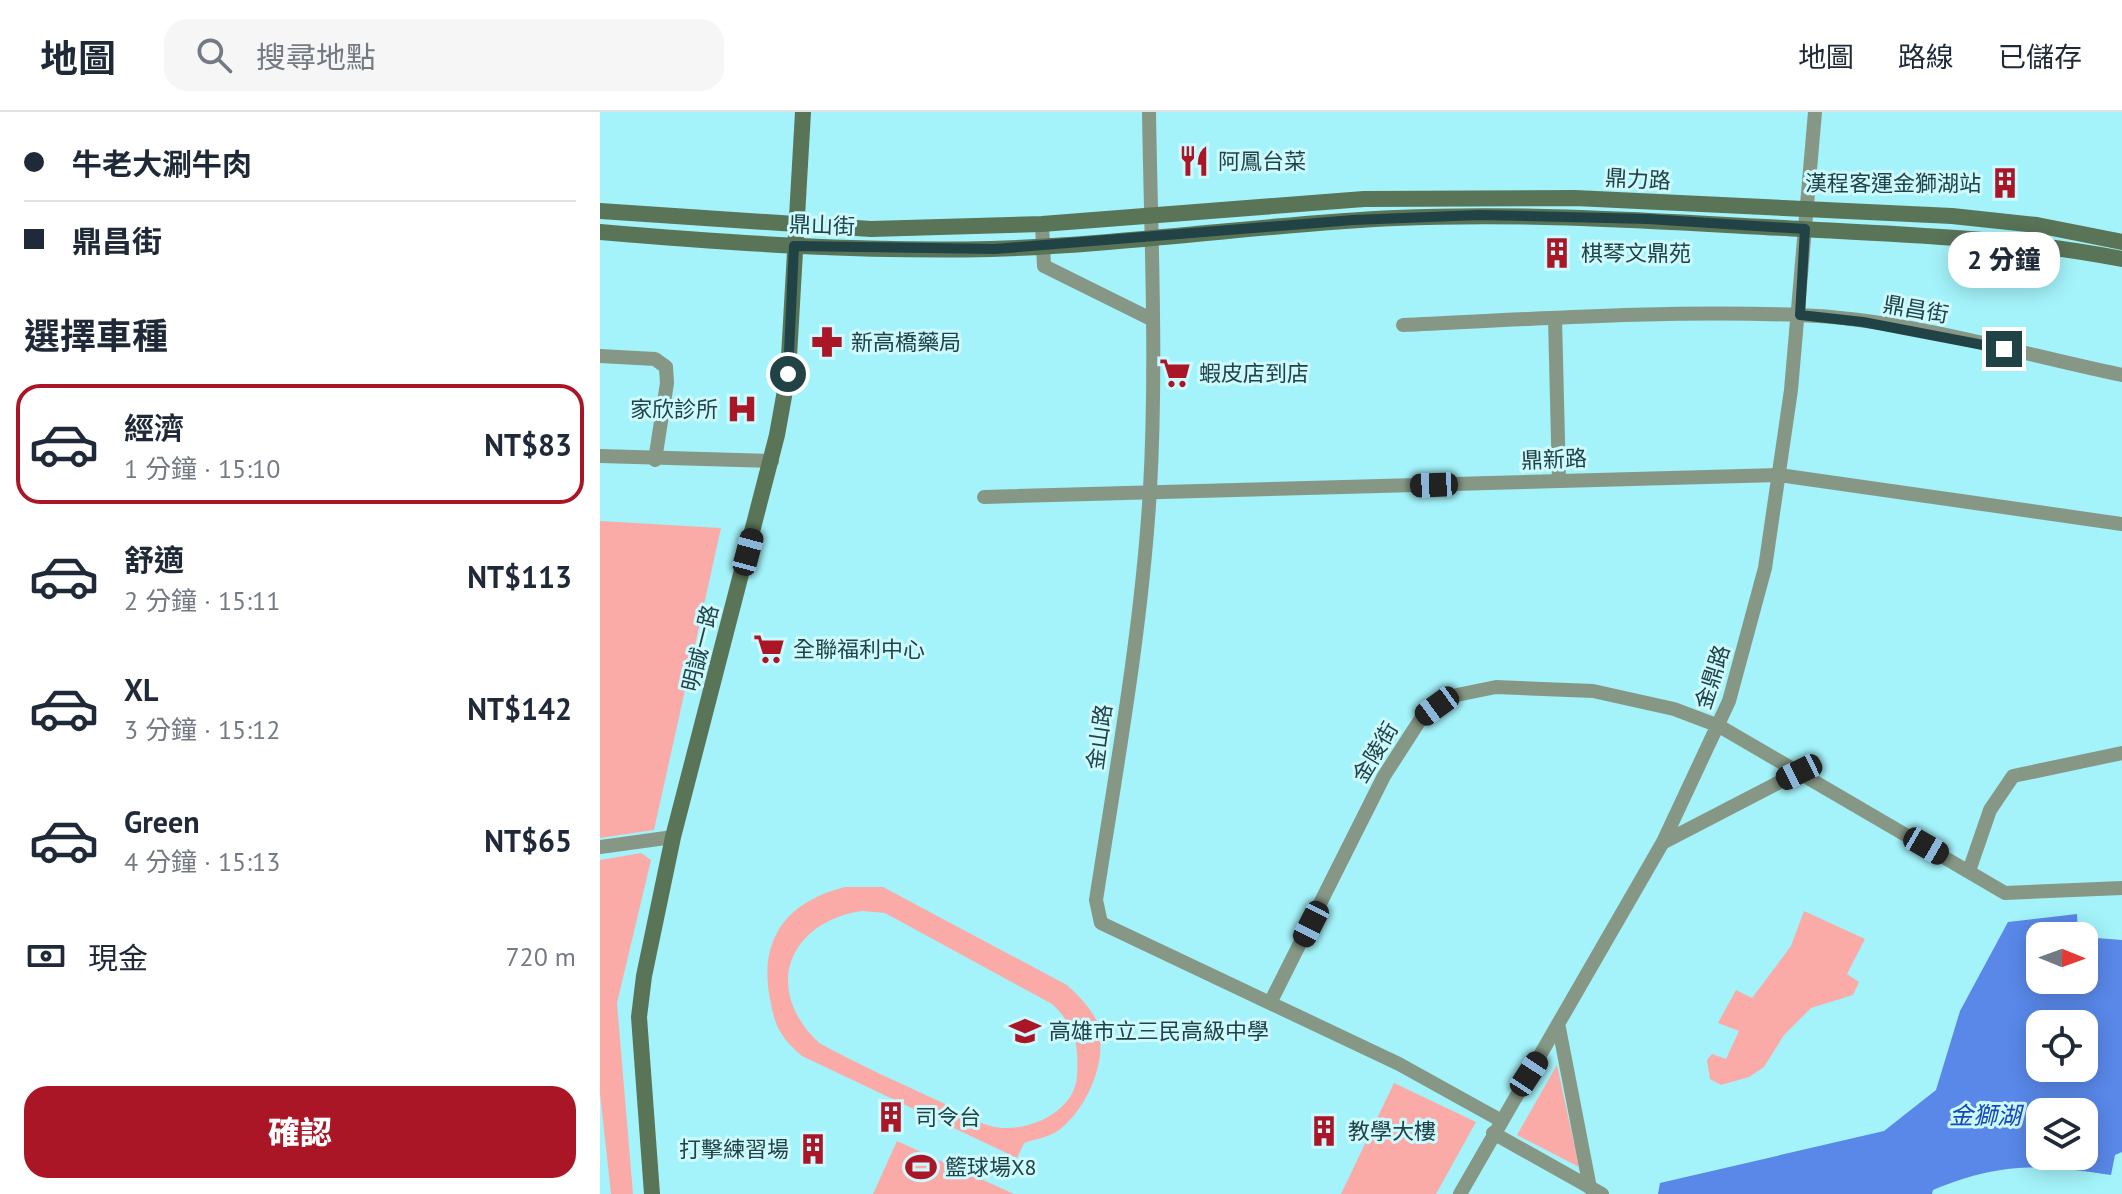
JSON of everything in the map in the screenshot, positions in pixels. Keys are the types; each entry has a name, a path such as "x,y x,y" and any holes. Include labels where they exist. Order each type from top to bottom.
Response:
{"street":[{"name":"明誠一路","path":"652,1194 639,1017 644,976 673,837 772,461 788,374 803,112"},
{"name":"金山路","path":"1149,112 1153,320 1150,493 1124,719 1096,900 1101,923 1399,1064 1596,1191"},
{"name":"金鼎路","path":"1460,1194 1496,1126 1559,1028 1663,842 1719,726 1744,652 1765,568 1779,475 1800,315 1815,112"},
{"name":"鼎力路","path":"1151,215 1364,199 1480,196 1966,217 2037,225 2122,242"},
{"name":"鼎山街","path":"600,211 871,229 1042,224 1151,215"},
{"name":"鼎力路","path":"1151,236 1353,220 1480,215 1648,219 2026,242 2122,259"},
{"path":"1042,224 1044,266 1153,320"},
{"name":"鼎山街","path":"600,232 794,246 959,249 1043,246 1151,236"},
{"name":"鼎昌街","path":"1403,325 1555,318 1800,315 1961,339 2122,375"},
{"path":"1555,318 1559,481"},
{"path":"600,356 655,359 666,367 667,383 655,460"},
{"path":"600,456 655,460 772,461"},
{"name":"鼎新路","path":"984,497 1779,475 2122,524"},
{"name":"金陵街","path":"1271,1001 1384,776 1422,717 1452,696 1496,687 1593,691 1674,709 1719,726 2005,893 2122,888"},
{"path":"1969,871 1990,810 2013,776 2122,753"},
{"path":"1663,842 1799,772"},
{"path":"600,847 673,837"},
{"path":"1559,1028 1596,1191"}],"shaded area":[{"path":"600,521 721,528 654,830 600,838"},
{"path":"641,853 651,860 617,1003 633,1194 611,1194 600,1093 600,860"},
{"path":"845,887 883,887 1067,985 1096,1019 1100,1038 1098,1068 1079,1109 1055,1132 1024,1143 1017,1158 802,1056 782,1035 773,1013 767,972 769,954 783,924 794,911 826,893","holes":["862,911 885,913 1052,1004 1060,1012 1074,1036 1077,1076 1074,1089 1058,1110 1032,1124 1004,1128 991,1126 819,1043 801,1022 791,1001 788,980 791,961 801,943 816,929 837,918"]},
{"path":"1804,911 1865,939 1847,974 1859,982 1853,995 1811,1008 1784,1035 1764,1067 1749,1077 1721,1085 1710,1079 1707,1060 1712,1054 1726,1059 1739,1031 1718,1023 1736,990 1752,998 1791,946"},
{"path":"1557,1065 1579,1167 1517,1135"},
{"path":"1394,1083 1476,1122 1436,1194 1341,1194"},
{"name":"籃球場X8","path":"897,1141 1014,1194 873,1194"}],"water":[{"name":"金獅湖","path":"2077,914 2077,922 2026,922 2026,994 2098,994 2098,938 2122,940 2122,1152 2115,1155 2111,1175 2071,1170 2098,1170 2098,1098 2026,1098 2026,1168 1979,1174 1933,1190 1932,1194 1658,1194 1660,1183 1884,1131 1936,1090 1960,1011 2008,922"}],"place":[{"name":"阿鳳台菜","path":"1194,161"},
{"name":"漢程客運金獅湖站","path":"2005,183"},
{"name":"棋琴文鼎苑","path":"1557,253"},
{"name":"新高橋藥局","path":"827,342"},
{"name":"蝦皮店到店","path":"1175,373"},
{"name":"家欣診所","path":"742,409"},
{"name":"全聯福利中心","path":"769,649"},
{"name":"高雄市立三民高級中學","path":"1025,1031"},
{"name":"司令台","path":"891,1117"},
{"name":"教學大樓","path":"1324,1131"},
{"name":"打擊練習場","path":"813,1149"},
{"name":"籃球場X8","path":"921,1167"}],"route":[{"path":"788,374 794,246 995,249 1353,220 1480,215 1648,219 1805,229 1800,315 1863,322 2004,349"}]}
